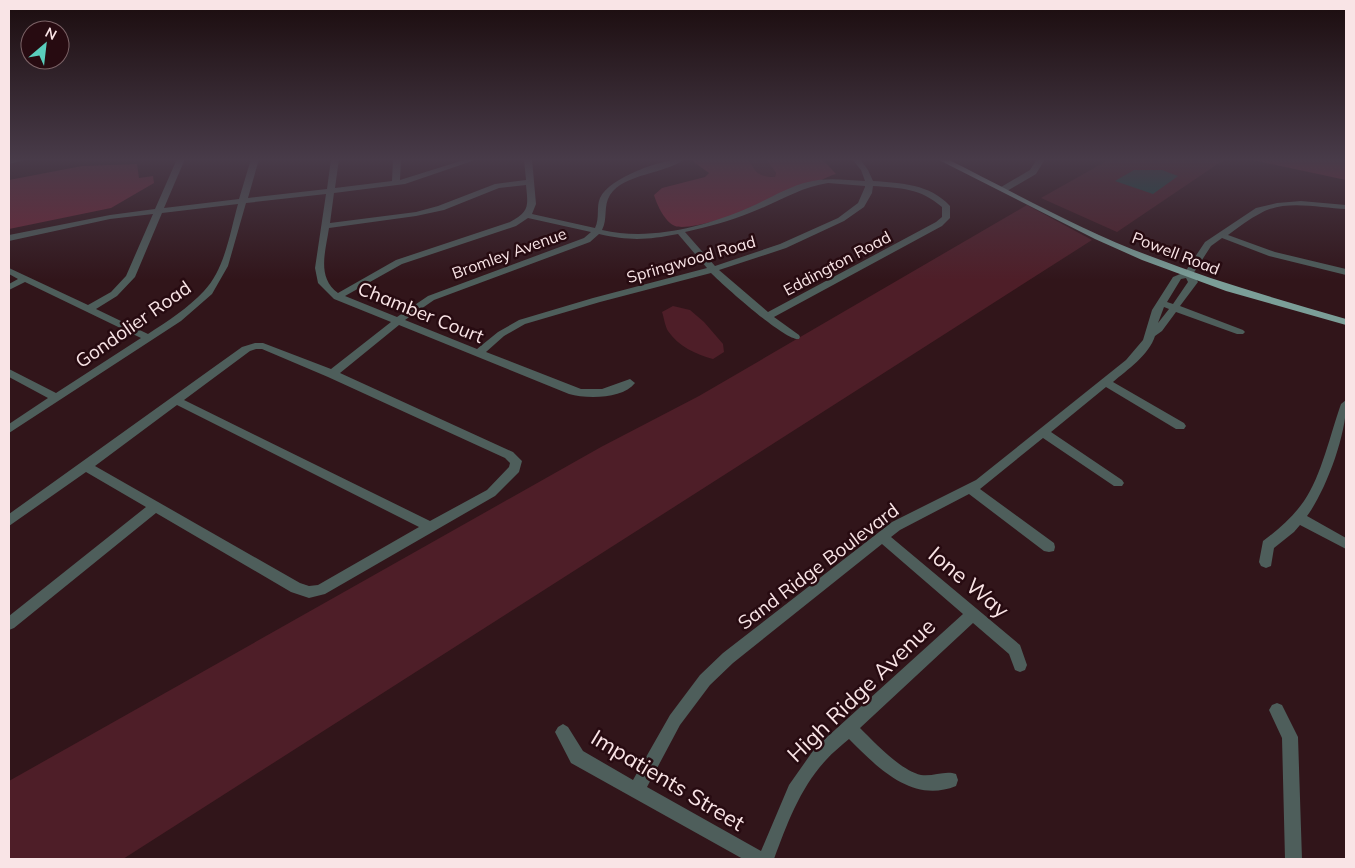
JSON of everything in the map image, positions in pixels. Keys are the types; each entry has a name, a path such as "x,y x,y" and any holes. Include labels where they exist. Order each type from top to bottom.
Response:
{"main road":[{"name":"Powell Road","path":"1034,200 1190,272 1263,300 1346,322"},
{"name":"Powell Road","path":"1190,272 1346,314"}],"street":[{"path":"88,309 114,294 126,282 164,200"},
{"path":"9,238 86,221 255,200"},
{"name":"Chamber Court","path":"329,200 320,274 325,286 337,296 583,393 610,392 630,383"},
{"path":"325,226 416,214 441,208 463,200"},
{"path":"337,296 399,262 513,224 527,215 532,204 532,200"},
{"path":"598,231 603,222 604,200"},
{"name":"Eddington Road","path":"527,215 623,237 641,238 680,231 735,216 774,200"},
{"name":"Springwood Road","path":"478,353 501,334 522,322 777,249 847,215 865,200"},
{"name":"Eddington Road","path":"768,317 939,224 946,218 947,210 943,203 937,200"},
{"name":"Gondolier Road","path":"9,429 190,310 216,282 224,266 242,201"},
{"path":"1190,272 1208,244 1251,214 1267,207 1300,203 1346,207"},
{"name":"Bromley Avenue","path":"332,374 397,321 431,298 580,244 598,231"},
{"path":"680,231 711,269 743,298 795,337"},
{"path":"1221,235 1272,254 1346,272"},
{"path":"9,271 149,338"},
{"name":"Sand Ridge Boulevard","path":"636,791 675,720 705,680 728,658 896,526 970,488 1105,382 1140,352 1152,333 1159,328 1175,308 1193,282 1190,272 1178,277 1155,315 1152,333"},
{"path":"9,287 24,279"},
{"path":"1162,303 1240,332"},
{"path":"9,521 246,349 255,346 263,346 332,374 509,455 516,461 514,469 491,493 320,590 308,592 296,588 86,466"},
{"path":"9,373 57,398"},
{"path":"1105,382 1180,426"},
{"path":"176,400 430,527"},
{"path":"1266,562 1268,546 1300,518 1318,488 1346,404"},
{"path":"1043,432 1118,483"},
{"path":"970,488 1050,547"},
{"path":"9,624 156,506"},
{"path":"1300,518 1346,544"},
{"name":"Ione Way","path":"882,537 1015,650 1020,665"},
{"name":"High Ridge Avenue","path":"766,859 796,787 821,754 973,614"},
{"path":"1277,710 1290,737 1294,859"},
{"path":"848,728 881,759 902,774 922,783 950,780"},
{"name":"Impatients Street","path":"563,732 577,757 759,859"}],"shaded area":[{"path":"9,200 126,200 111,208 9,229"},
{"path":"656,200 776,200 719,220 685,227 671,224 659,208"},
{"path":"1044,200 1165,200 1117,232"},
{"path":"1027,205 1092,240 123,859 9,859 9,781 601,447 699,396"},
{"path":"673,306 690,310 704,322 723,344 724,352 713,359 694,352 677,341 667,329 662,312"}]}
